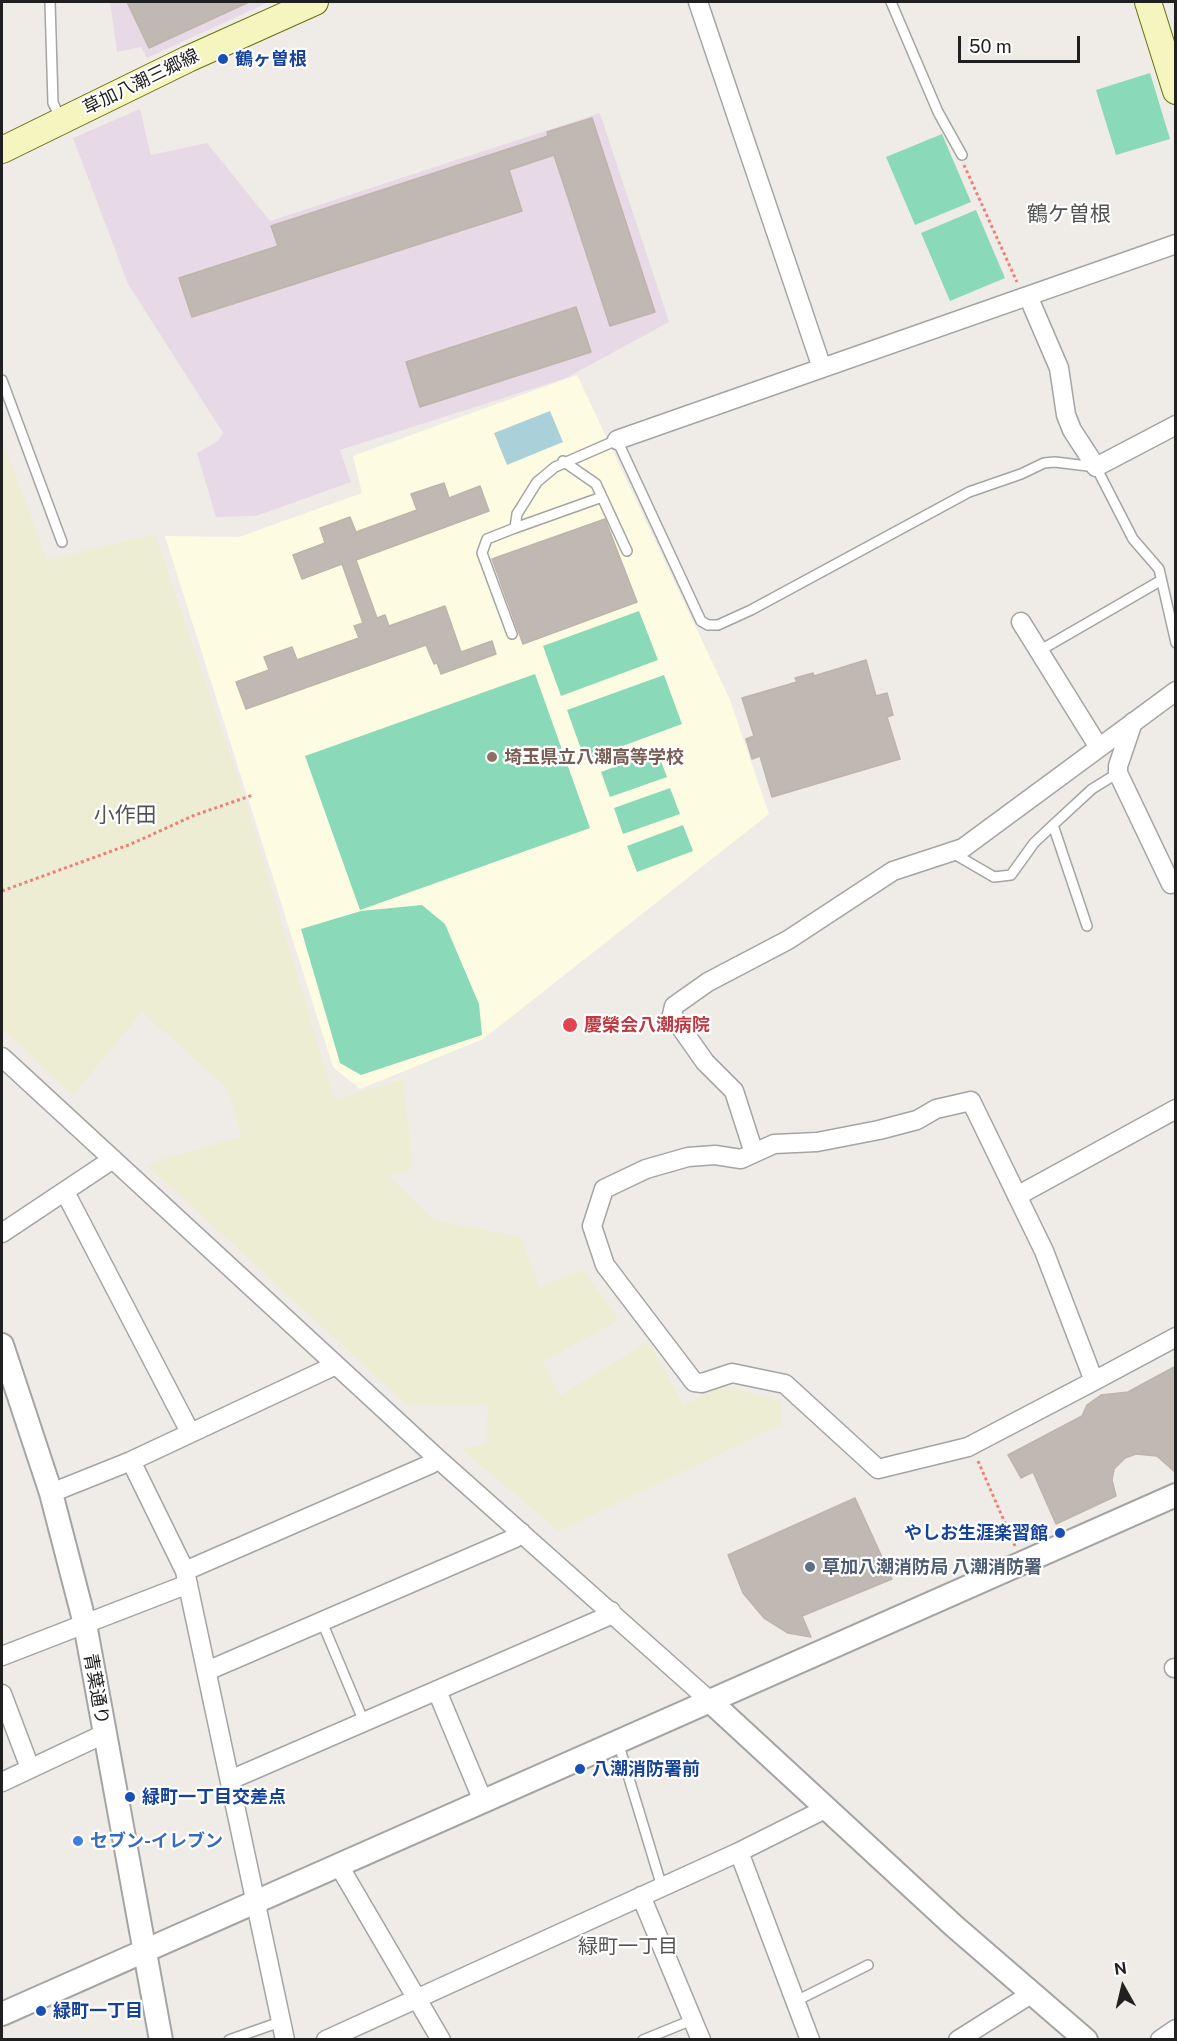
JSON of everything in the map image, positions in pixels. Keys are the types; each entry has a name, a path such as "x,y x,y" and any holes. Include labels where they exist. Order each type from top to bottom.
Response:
{"main road":[{"name":"草加八潮三郷線","path":"2,150 188,59 315,2"},
{"path":"1148,2 1176,91"}],"street":[{"path":"698,2 822,368"},
{"path":"617,440 1176,244"},
{"path":"1026,296 1059,368 1069,422 1096,467 1176,425"},
{"path":"1021,622 1098,746"},
{"path":"754,1153 734,1091 705,1062 672,1015 674,1006 708,982 788,940 893,871 963,848 1098,746 1176,691"},
{"path":"1133,722 1118,766 1119,773 1171,884"},
{"path":"2,1057 437,1458 611,1611 825,1809 1031,1994 1086,2040"},
{"path":"1094,1381 1044,1251 970,1101 936,1109 917,1120 879,1131 817,1142 774,1144 741,1159 715,1155 688,1157 646,1169 604,1189 592,1226 605,1265 694,1382 702,1383 732,1373 785,1384 878,1469 968,1447 1094,1381 1176,1337"},
{"path":"1017,1196 1176,1109"},
{"path":"2,1233 113,1159"},
{"path":"65,1192 190,1432"},
{"name":"青葉通り","path":"2,1346 8,1380 51,1493 84,1624 160,2040"},
{"path":"51,1493 131,1461 336,1365"},
{"path":"2,1656 84,1624 431,1464 437,1458"},
{"path":"131,1461 186,1577 283,2031"},
{"path":"2,2014 1176,1495"},
{"path":"207,1671 516,1538 521,1532"},
{"path":"230,1780 606,1617 611,1611"},
{"path":"437,1691 483,1801"},
{"path":"2,1694 30,1768"},
{"path":"2,1782 104,1734"},
{"path":"326,2040 662,1887 825,1809"},
{"path":"739,1851 810,2040"},
{"path":"338,1864 441,2040"},
{"path":"641,1896 701,2040"},
{"path":"958,2040 984,2033 1031,1994"},
{"path":"1160,2040 1176,2029"}],"lane":[{"path":"50,2 54,49 53,103 62,121"},
{"path":"891,2 938,112 962,155"},
{"path":"2,380 62,542"},
{"path":"515,528 517,514 537,482 563,461 617,440 701,621 708,625 718,625 751,610 969,492 1022,474 1044,463 1096,467 1133,539 1159,569 1176,643"},
{"path":"563,461 596,484 627,550"},
{"path":"512,634 482,553 488,539 602,497"},
{"path":"1039,651 1160,581"},
{"path":"950,852 994,877 1011,875 1034,843 1053,825 1092,789 1119,773"},
{"path":"1053,825 1088,926"},
{"path":"322,1622 364,1722"},
{"path":"618,1741 662,1887"},
{"path":"796,2001 868,1965"},
{"path":"643,2040 692,2020"},
{"path":"229,2040 283,2031"}],"path":[{"path":"962,155 965,168 1026,296"},
{"path":"2,891 131,844 195,814 253,795"},
{"path":"968,1447 978,1459 1022,1563"}],"shaded area":[{"path":"110,2 269,2 147,58 141,47 117,52"},
{"path":"140,109 151,155 207,143 270,221 600,113 669,322 566,378 340,450 351,482 256,516 216,517 197,453 218,441 223,433 128,284 73,138"},
{"name":"埼玉県立八潮高等学校","path":"577,375 730,700 769,814 483,1039 360,1089 333,1067 165,536 239,537 362,493 353,456"},
{"path":"2,438 47,560 155,534 242,789 334,1099 403,1080 413,1168 389,1177 434,1220 521,1237 539,1287 583,1270 619,1320 543,1362 559,1396 648,1342 684,1405 722,1386 781,1401 782,1424 559,1531 461,1449 486,1444 488,1405 407,1405 146,1164 241,1137 228,1089 142,1012 73,1095 2,1028"}],"green space":[{"path":"1150,73 1170,139 1116,155 1096,90"},
{"path":"942,134 971,202 915,225 886,157"},
{"path":"976,210 1005,278 950,301 921,233"},
{"path":"639,611 658,660 561,696 543,646"},
{"path":"535,674 590,828 360,910 305,756"},
{"path":"664,675 682,724 585,760 567,710"},
{"path":"657,751 667,777 610,797 601,772"},
{"path":"670,788 680,814 623,834 614,808"},
{"path":"683,825 693,851 637,872 627,846"},
{"path":"422,905 445,924 479,1004 482,1035 361,1075 340,1063 301,929 361,911"}],"water":[{"path":"550,411 563,442 507,465 494,433"}],"building":[{"path":"127,2 249,2 149,48"},
{"path":"592,118 655,312 610,326 554,155 509,170 522,211 192,317 179,278 278,246 271,226 548,136 547,132"},
{"path":"576,307 591,352 420,407 406,362"},
{"path":"444,483 449,498 480,486 489,511 356,560 377,618 385,615 389,626 445,606 461,652 492,641 496,654 441,674 426,645 246,709 236,682 269,670 264,657 292,647 297,660 359,638 354,626 363,623 342,564 302,579 293,555 325,543 320,528 350,517 356,532 417,510 411,494"},
{"path":"605,519 637,602 523,644 492,559"},
{"path":"866,660 876,696 887,693 893,715 887,717 900,759 772,797 760,756 752,759 746,739 754,736 742,698 797,682 795,678 813,673 814,676"},
{"path":"1176,1366 1176,1473 1157,1456 1136,1454 1125,1458 1114,1469 1112,1480 1116,1496 1056,1524 1033,1472 1021,1478 1008,1455 1082,1416 1087,1405 1101,1395 1128,1392"},
{"name":"草加八潮消防局 八潮消防署","path":"855,1498 892,1579 802,1616 811,1637 788,1633 764,1618 743,1593 728,1555"}],"place":[{"name":"鶴ヶ曽根","path":"223,59"},
{"name":"埼玉県立八潮高等学校","path":"492,757"},
{"name":"慶榮会八潮病院","path":"570,1025"},
{"name":"やしお生涯楽習館","path":"1060,1533"},
{"name":"草加八潮消防局 八潮消防署","path":"810,1567"},
{"name":"八潮消防署前","path":"580,1769"},
{"name":"緑町一丁目交差点","path":"130,1797"},
{"name":"セブン-イレブン","path":"78,1841"},
{"name":"緑町一丁目","path":"41,2011"}],"district":[{"name":"鶴ケ曽根","path":"1069,215"},
{"name":"小作田","path":"125,816"},
{"name":"緑町一丁目","path":"628,1947"}]}
